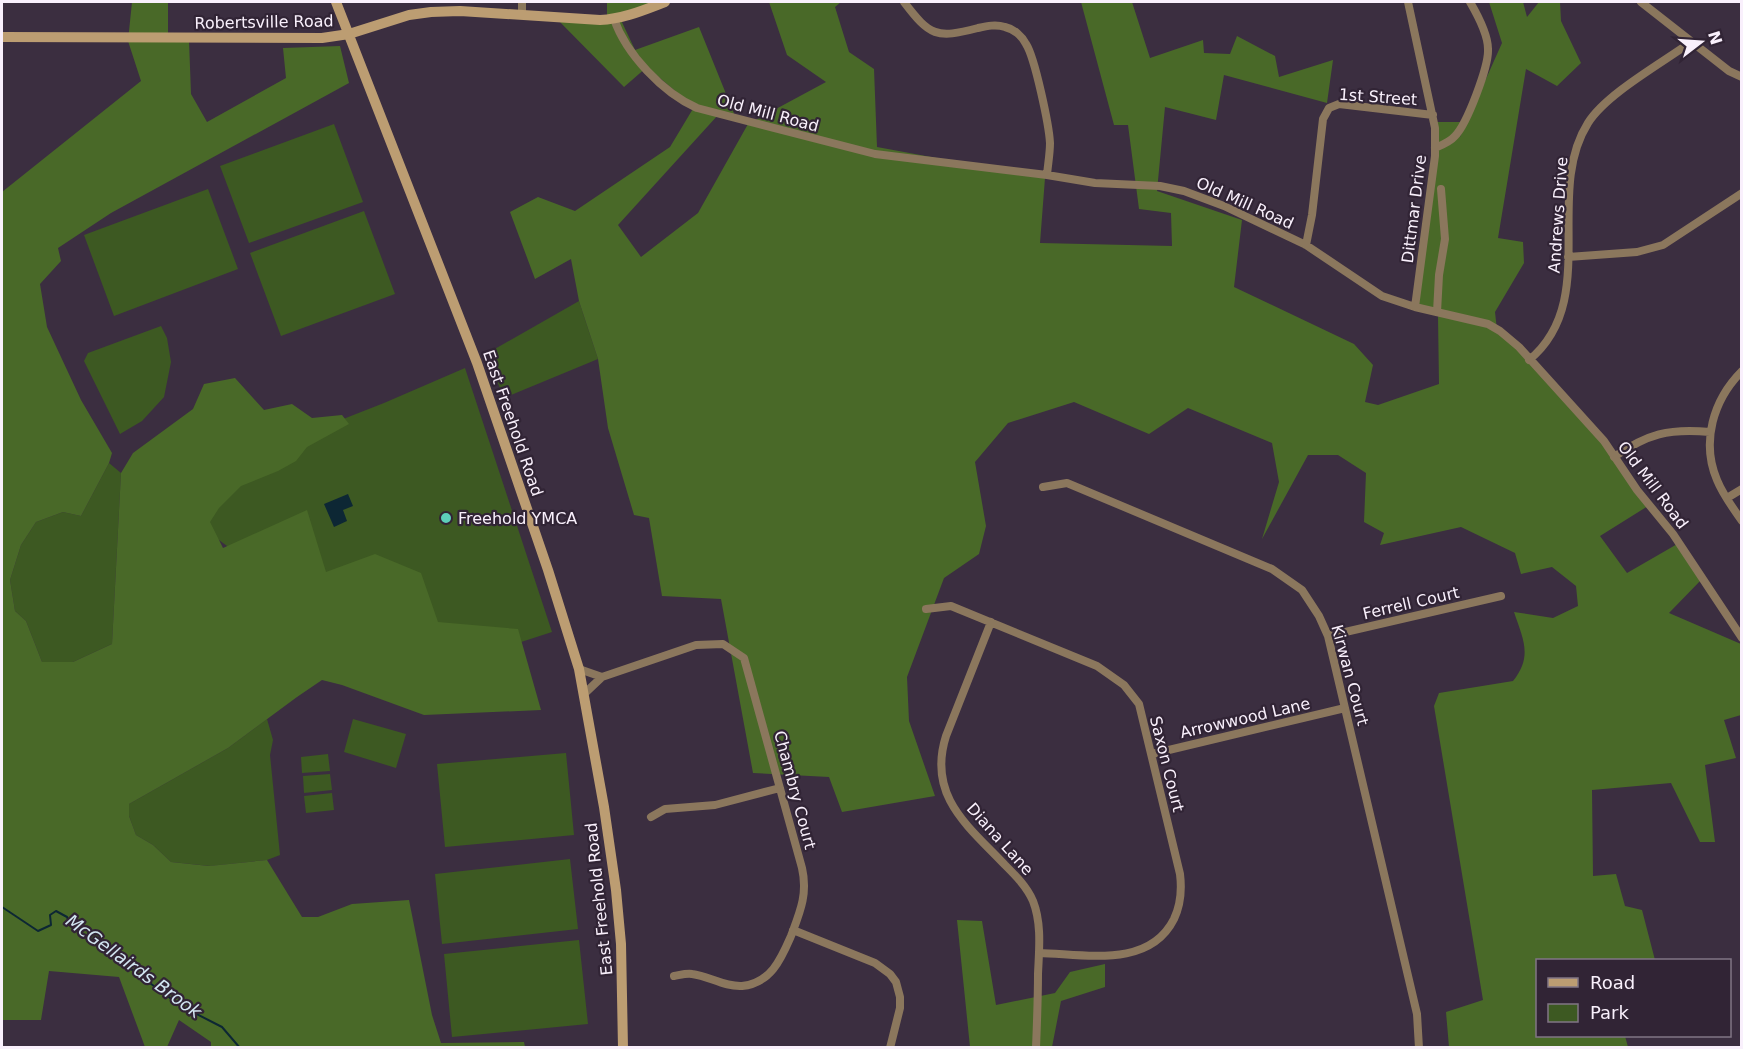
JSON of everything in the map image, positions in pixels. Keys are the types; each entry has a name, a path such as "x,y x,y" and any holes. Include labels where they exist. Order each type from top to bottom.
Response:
{"main road":[{"name":"East Freehold Road","path":"336,2 477,363 548,570 579,669 603,798 616,890 621,953 623,1047"},
{"name":"Robertsville Road","path":"2,37 322,38 349,34 410,15 431,12 460,11 600,20 614,19 665,2"}],"street":[{"path":"522,2 522,15"},
{"path":"904,2 923,25 935,32 952,34 997,25 1012,29 1024,39 1030,52 1049,131 1050,152 1047,175"},
{"name":"Dittmar Drive","path":"1408,2 1433,115 1435,148 1415,307"},
{"path":"1435,148 1450,140 1459,131 1478,89 1488,58 1488,44 1470,2"},
{"path":"1641,2 1729,71 1742,77"},
{"name":"Old Mill Road","path":"614,19 625,42 658,82 677,98 697,108 875,153 1095,183 1160,186 1184,191 1224,206 1305,245 1372,291 1393,301 1488,324 1512,340 1587,422 1673,534 1742,638"},
{"name":"Andrews Drive","path":"1530,360 1545,345 1560,320 1566,295 1572,167 1582,133 1594,114 1609,100 1691,42"},
{"name":"1st Street","path":"1305,245 1312,215 1324,114 1329,108 1339,104 1433,115"},
{"path":"1437,312 1439,275 1445,239 1441,189"},
{"path":"1568,257 1637,252 1663,245 1742,193"},
{"path":"1742,371 1724,393 1710,432 1713,468 1717,481 1742,521"},
{"path":"1614,457 1636,443 1660,433 1683,430 1710,432"},
{"name":"Kirwan Court","path":"1043,487 1067,483 1272,569 1302,590 1319,616 1328,636 1417,1014 1419,1047"},
{"path":"1727,498 1742,489"},
{"name":"Ferrell Court","path":"1328,636 1501,596"},
{"name":"Saxon Court","path":"926,609 951,606 1097,666 1124,685 1139,704 1181,884 1179,905 1172,923 1156,941 1144,949 1131,953 1115,955 1039,953"},
{"name":"Diana Lane","path":"991,621 946,736 942,748 941,771 946,792 960,817 1028,890 1039,921 1036,1047"},
{"name":"Chambry Court","path":"584,694 602,677 696,645 723,644 744,658 804,879 804,898 779,963 758,982 734,986 691,973 674,976"},
{"path":"579,669 602,677"},
{"name":"Arrowwood Lane","path":"1152,754 1345,708"},
{"path":"651,817 664,809 714,806 780,788"},
{"path":"793,930 875,963 890,974 896,982 900,1008 890,1047"}],"green space":[{"path":"132,2 168,2 168,38 189,40 191,94 207,122 286,78 283,48 340,46 349,83 111,213 58,248 61,261 40,284 47,327 81,400 112,453 81,516 63,512 36,522 21,545 10,580 15,611 26,621 42,662 73,662 112,644 121,473 133,453 193,409 204,384 235,378 264,410 292,404 312,418 342,415 349,424 307,447 296,461 241,486 219,508 210,522 223,548 307,510 326,572 375,554 421,573 438,622 518,629 541,710 424,715 322,680 228,748 129,804 129,816 136,835 153,845 171,862 209,866 267,860 302,917 318,917 352,904 409,900 432,1015 441,1043 524,1042 525,1047 211,1047 211,1042 179,1020 167,1047 145,1047 119,977 49,971 41,1020 2,1020 2,192 141,81 128,41"},
{"path":"607,2 659,2 620,18 635,50 699,27 737,121 718,115 618,225 641,257 698,213 748,124 826,82 787,55 769,2 841,2 835,7 849,52 874,69 877,147 1045,178 1040,243 1172,246 1171,213 1139,209 1128,125 1114,125 1081,2 1132,2 1150,58 1203,40 1204,53 1230,54 1237,36 1275,56 1279,77 1333,60 1327,103 1224,75 1216,120 1165,107 1157,191 1242,220 1234,287 1354,344 1373,365 1365,402 1378,405 1439,384 1438,316 1416,310 1436,122 1462,122 1460,137 1502,43 1489,2 1523,2 1527,17 1539,2 1560,2 1561,21 1581,63 1557,86 1526,69 1498,238 1523,242 1524,263 1495,312 1497,330 1575,407 1648,506 1600,536 1627,573 1679,543 1702,579 1669,613 1741,644 1741,715 1724,720 1736,758 1705,765 1715,842 1700,842 1671,783 1592,790 1593,876 1616,874 1625,906 1642,910 1655,959 1536,959 1536,1037 1625,1037 1628,1047 1449,1047 1446,1012 1483,1000 1434,706 1439,693 1513,681 1523,663 1524,655 1523,639 1514,612 1553,618 1578,606 1576,586 1552,567 1521,574 1515,553 1461,527 1380,545 1384,533 1364,522 1366,473 1338,455 1308,455 1262,539 1279,482 1272,443 1188,408 1149,434 1074,402 1008,423 975,462 986,526 979,554 944,578 907,677 909,721 935,796 842,812 829,777 753,773 721,599 662,596 649,518 634,515 608,428 598,359 579,301 571,259 535,279 510,212 538,197 575,211 670,147 694,107 647,67 624,87 556,18 607,21"},
{"path":"334,124 363,202 249,243 220,166"},
{"path":"208,189 238,269 114,316 84,235"},
{"path":"364,211 395,294 281,336 250,253"},
{"path":"579,301 598,359 504,398 486,354"},
{"path":"161,326 167,338 171,362 164,397 142,421 120,434 84,361 88,353"},
{"name":"Freehold YMCA","path":"465,368 552,632 408,679 155,493 384,403"},
{"path":"109,463 121,473 112,644 73,662 42,662 26,621 15,611 10,580 21,545 36,522 63,512 81,516"},
{"path":"267,719 273,740 270,755 280,855 267,860 210,866 171,862 153,845 136,835 129,816 129,804 228,748"},
{"path":"353,719 406,734 396,768 344,752"},
{"path":"566,753 574,835 445,847 437,764"},
{"path":"328,754 330,771 302,773 301,757"},
{"path":"330,774 332,790 304,793 303,776"},
{"path":"332,793 334,810 306,813 304,796"},
{"path":"570,859 578,929 442,944 435,874"},
{"path":"957,920 982,921 996,1005 1055,993 1070,972 1105,964 1105,987 1061,1001 1052,1047 970,1047"},
{"path":"579,940 588,1024 452,1037 444,954"}],"water":[{"path":"348,494 353,506 343,510 347,521 334,527 324,504"}],"waterway":[{"name":"McGellairds Brook","path":"2,907 38,931 51,925 50,915 56,911 67,917 70,924 181,1006 222,1027 240,1048"}],"place":[{"name":"Freehold YMCA","path":"446,518"}]}
